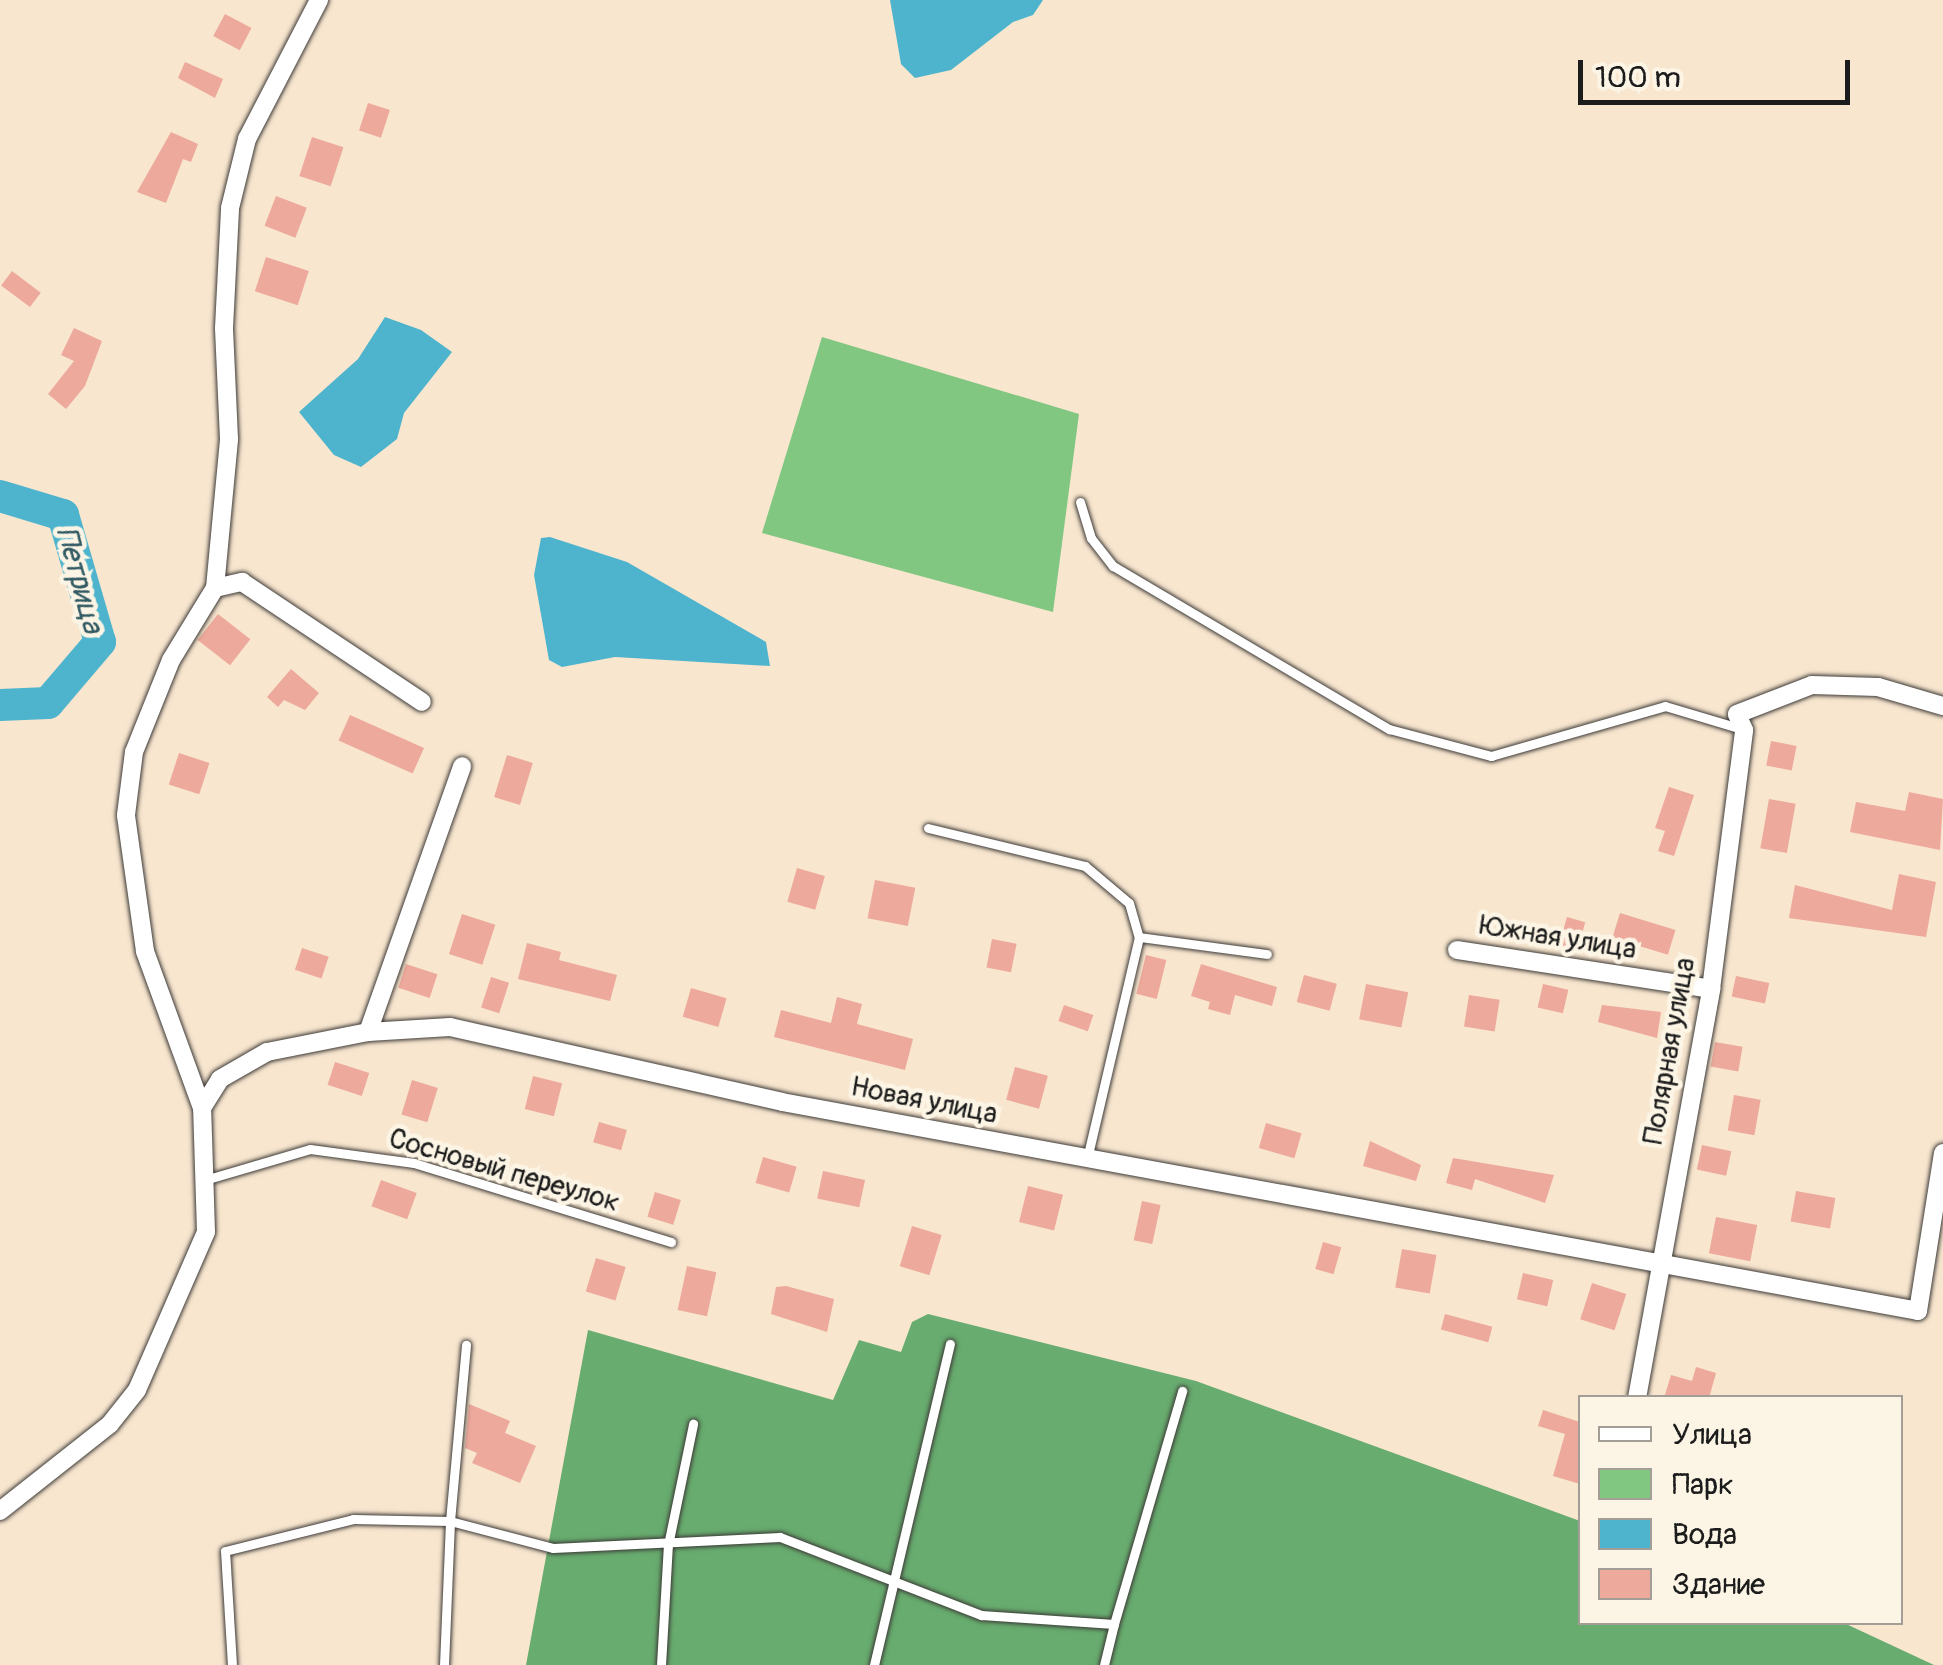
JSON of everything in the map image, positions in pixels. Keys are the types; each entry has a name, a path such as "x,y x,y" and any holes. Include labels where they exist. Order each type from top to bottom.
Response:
{"street":[{"path":"0,1510 110,1424 137,1390 194,1272 206,1232 208,1179 202,1108 146,951 130,881 126,815 134,752 171,660 215,588 229,439 224,328 230,208 247,138 319,0"},
{"path":"215,588 242,582 422,702"},
{"path":"1741,722 1812,685 1878,687 1943,706"},
{"name":"Полярная улица","path":"1638,1395 1710,989 1741,722"},
{"path":"368,1032 462,766"},
{"name":"Южная улица","path":"1457,950 1710,989"},
{"name":"Новая улица","path":"202,1108 243,1061 368,1032 450,1026 782,1102 1918,1311 1943,1153"}],"lane":[{"path":"1080,502 1092,538 1112,566 1389,729 1491,756 1664,706 1741,722"},
{"path":"928,828 1086,866 1130,903 1140,937 1086,1160"},
{"path":"1140,937 1267,954"},
{"name":"Сосновый переулок","path":"208,1179 310,1149 397,1160 671,1242"},
{"path":"874,1665 891,1576 950,1344"},
{"path":"444,1665 450,1521 466,1345"},
{"path":"1104,1665 1182,1391"},
{"path":"662,1665 668,1545 693,1424"},
{"path":"232,1665 225,1551 352,1519 450,1521 553,1548 780,1537 891,1576 982,1615 1114,1624"}],"green space":[{"path":"822,337 1079,414 1053,612 762,533"},
{"path":"928,1314 1196,1381 1578,1520 1578,1625 1848,1625 1934,1665 526,1665 588,1330 833,1400 859,1340 901,1352 912,1322"}],"water":[{"path":"890,0 1043,0 1033,15 1013,22 951,70 915,78 901,64"},
{"path":"385,317 421,330 452,352 404,413 397,439 361,467 334,455 299,412 358,359"},
{"path":"550,537 627,562 766,642 770,666 615,657 562,667 549,660 534,575 541,538"}],"building":[{"path":"225,14 251,28 240,50 213,36"},
{"path":"185,62 223,79 215,98 178,78"},
{"path":"368,103 390,110 381,138 359,131"},
{"path":"171,132 198,144 191,162 183,159 166,203 137,192"},
{"path":"312,137 343,147 331,186 299,176"},
{"path":"276,196 307,208 295,238 265,226"},
{"path":"266,257 309,271 298,305 255,291"},
{"path":"12,271 41,293 30,307 1,285"},
{"path":"74,328 102,341 85,386 66,409 48,394 74,361 61,355"},
{"path":"218,614 250,639 230,665 198,640"},
{"path":"291,669 319,693 305,710 284,700 278,707 267,697"},
{"path":"350,715 424,748 413,774 339,741"},
{"path":"1771,741 1797,746 1792,771 1766,766"},
{"path":"179,753 209,763 199,794 169,784"},
{"path":"507,755 533,763 520,805 494,797"},
{"path":"1669,787 1694,795 1674,856 1658,851 1665,831 1655,828"},
{"path":"1909,792 1943,799 1940,850 1850,832 1856,802 1905,811"},
{"path":"1769,799 1796,804 1787,853 1760,848"},
{"path":"797,868 825,876 815,910 787,902"},
{"path":"1899,874 1936,882 1926,937 1789,918 1795,885 1892,910"},
{"path":"875,880 915,888 908,926 868,918"},
{"path":"1620,913 1675,930 1668,955 1612,938"},
{"path":"462,914 495,925 482,965 449,954"},
{"path":"1567,917 1585,922 1577,952 1558,947"},
{"path":"992,939 1017,944 1011,972 986,967"},
{"path":"527,943 561,952 559,960 617,975 610,1001 518,979"},
{"path":"302,948 329,957 322,979 295,970"},
{"path":"1146,955 1166,960 1157,999 1136,994"},
{"path":"406,964 437,974 430,998 398,988"},
{"path":"1201,964 1277,987 1272,1006 1235,995 1230,1015 1208,1009 1210,1002 1191,996"},
{"path":"1304,975 1337,984 1330,1011 1297,1002"},
{"path":"1736,976 1769,983 1765,1004 1732,997"},
{"path":"491,977 509,983 499,1013 481,1007"},
{"path":"1366,984 1408,992 1401,1028 1359,1019"},
{"path":"1543,984 1568,990 1563,1013 1538,1007"},
{"path":"691,988 727,998 718,1027 683,1017"},
{"path":"1469,995 1500,1000 1495,1031 1464,1027"},
{"path":"837,997 862,1004 857,1024 913,1039 905,1070 774,1037 781,1010 831,1023"},
{"path":"1064,1005 1093,1015 1088,1031 1058,1021"},
{"path":"1602,1005 1661,1012 1657,1038 1598,1022"},
{"path":"1715,1042 1743,1047 1738,1071 1711,1067"},
{"path":"335,1062 369,1073 362,1096 328,1085"},
{"path":"1015,1067 1048,1076 1039,1109 1006,1100"},
{"path":"533,1076 562,1083 554,1116 525,1109"},
{"path":"412,1080 438,1088 427,1122 401,1114"},
{"path":"1734,1095 1761,1100 1754,1135 1728,1130"},
{"path":"599,1122 627,1130 621,1150 593,1142"},
{"path":"1266,1123 1302,1133 1294,1158 1259,1148"},
{"path":"1370,1141 1421,1165 1416,1181 1363,1166"},
{"path":"1702,1145 1731,1151 1726,1176 1697,1169"},
{"path":"763,1157 797,1167 789,1193 756,1183"},
{"path":"1453,1158 1554,1175 1545,1203 1475,1179 1472,1190 1446,1183"},
{"path":"823,1171 865,1180 859,1207 817,1198"},
{"path":"381,1180 417,1193 407,1219 371,1206"},
{"path":"1028,1186 1063,1195 1054,1231 1019,1222"},
{"path":"1796,1191 1835,1198 1830,1228 1791,1222"},
{"path":"655,1192 681,1200 673,1225 647,1217"},
{"path":"1142,1201 1161,1205 1152,1244 1134,1240"},
{"path":"1716,1217 1757,1225 1750,1261 1709,1253"},
{"path":"912,1226 942,1235 929,1275 900,1266"},
{"path":"1323,1242 1341,1247 1334,1274 1315,1269"},
{"path":"1402,1249 1436,1255 1430,1293 1395,1287"},
{"path":"596,1258 626,1267 615,1301 586,1291"},
{"path":"687,1266 716,1272 707,1316 678,1310"},
{"path":"1523,1273 1553,1280 1547,1306 1517,1299"},
{"path":"1592,1283 1626,1294 1614,1330 1580,1319"},
{"path":"786,1286 834,1299 827,1332 771,1314 776,1287"},
{"path":"1445,1314 1492,1327 1488,1342 1441,1329"},
{"path":"1696,1367 1716,1373 1710,1395 1665,1395 1671,1375 1692,1381"},
{"path":"469,1404 510,1421 505,1433 536,1446 520,1483 472,1463 477,1453 465,1448"},
{"path":"1543,1410 1578,1421 1578,1483 1553,1476 1565,1434 1538,1426"}],"waterway":[{"name":"Петрица","path":"0,496 63,515 100,642 48,703 0,705"}]}
